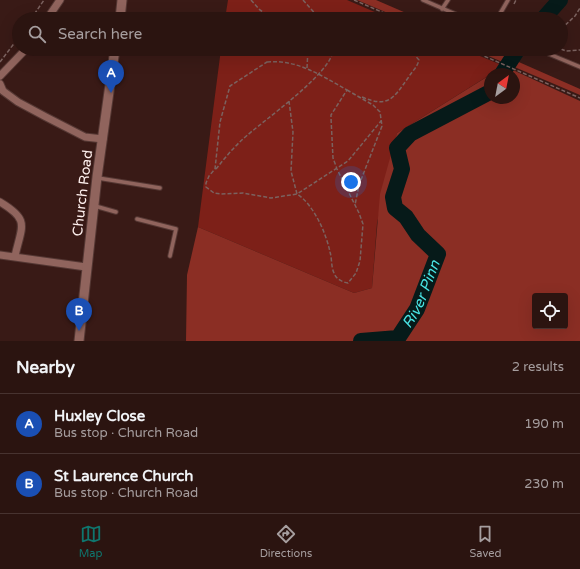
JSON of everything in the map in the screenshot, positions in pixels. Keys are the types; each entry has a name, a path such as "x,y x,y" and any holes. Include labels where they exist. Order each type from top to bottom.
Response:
{"street":[{"path":"52,12 60,0"},
{"path":"121,12 122,0"},
{"path":"0,76 19,56"},
{"name":"Church Road","path":"79,341 86,267 114,56"},
{"path":"0,84 3,91 46,117 85,137 103,139"},
{"path":"0,202 19,215 22,226 14,256"},
{"path":"0,255 86,267"}],"lane":[{"path":"423,0 450,12"},
{"path":"442,9 448,0"},
{"path":"501,12 508,0"},
{"path":"554,56 580,67"},
{"path":"97,178 160,188"},
{"path":"94,206 116,212"},
{"path":"137,218 176,229 170,256"}],"path":[{"path":"36,12 44,0"},
{"path":"251,0 263,12"},
{"path":"303,0 314,12"},
{"path":"354,0 382,12"},
{"path":"568,22 575,16 580,8"},
{"path":"0,62 12,46"},
{"path":"568,51 580,50"},
{"path":"307,68 308,56"},
{"path":"332,56 328,65 289,101 243,139 215,169 206,183 206,187 214,193 243,193 271,198 297,194 355,156 381,121"},
{"path":"358,96 374,102 388,100 397,94 418,67 419,60 416,56"},
{"path":"484,56 580,98"},
{"path":"215,169 220,122 230,86 266,62 286,63 307,68 358,96 380,112 382,126 359,185 355,205"},
{"path":"289,101 293,132 291,171 297,194 302,197 317,219 330,250 334,273 338,279 348,283 356,273 360,261 363,234 362,224 355,205 337,169 334,158 331,115 347,90"}],"shaded area":[{"path":"228,0 347,0 375,12 226,12"},
{"path":"357,0 376,0 404,12 385,12"},
{"path":"220,56 480,56 504,66 501,68 484,68 484,79 397,133 377,223 372,288 354,293 198,227"},
{"path":"488,56 505,56 580,89 580,95 520,69 520,68 517,68"},
{"path":"520,73 580,101 580,341 186,341 187,275 198,227 354,293 372,288 380,194 397,133 484,79 484,104 520,104"}],"waterway":[{"name":"River Pinn","path":"549,12 560,0"},
{"name":"River Pinn","path":"506,68 514,56"},
{"name":"River Pinn","path":"361,341 398,338 417,309 438,254 418,235 406,217 395,208 393,197 402,169 397,148 410,134 484,95"}],"place":[{"name":"Huxley Close","path":"111,93"},
{"name":"St Laurence Church","path":"79,331"}]}
